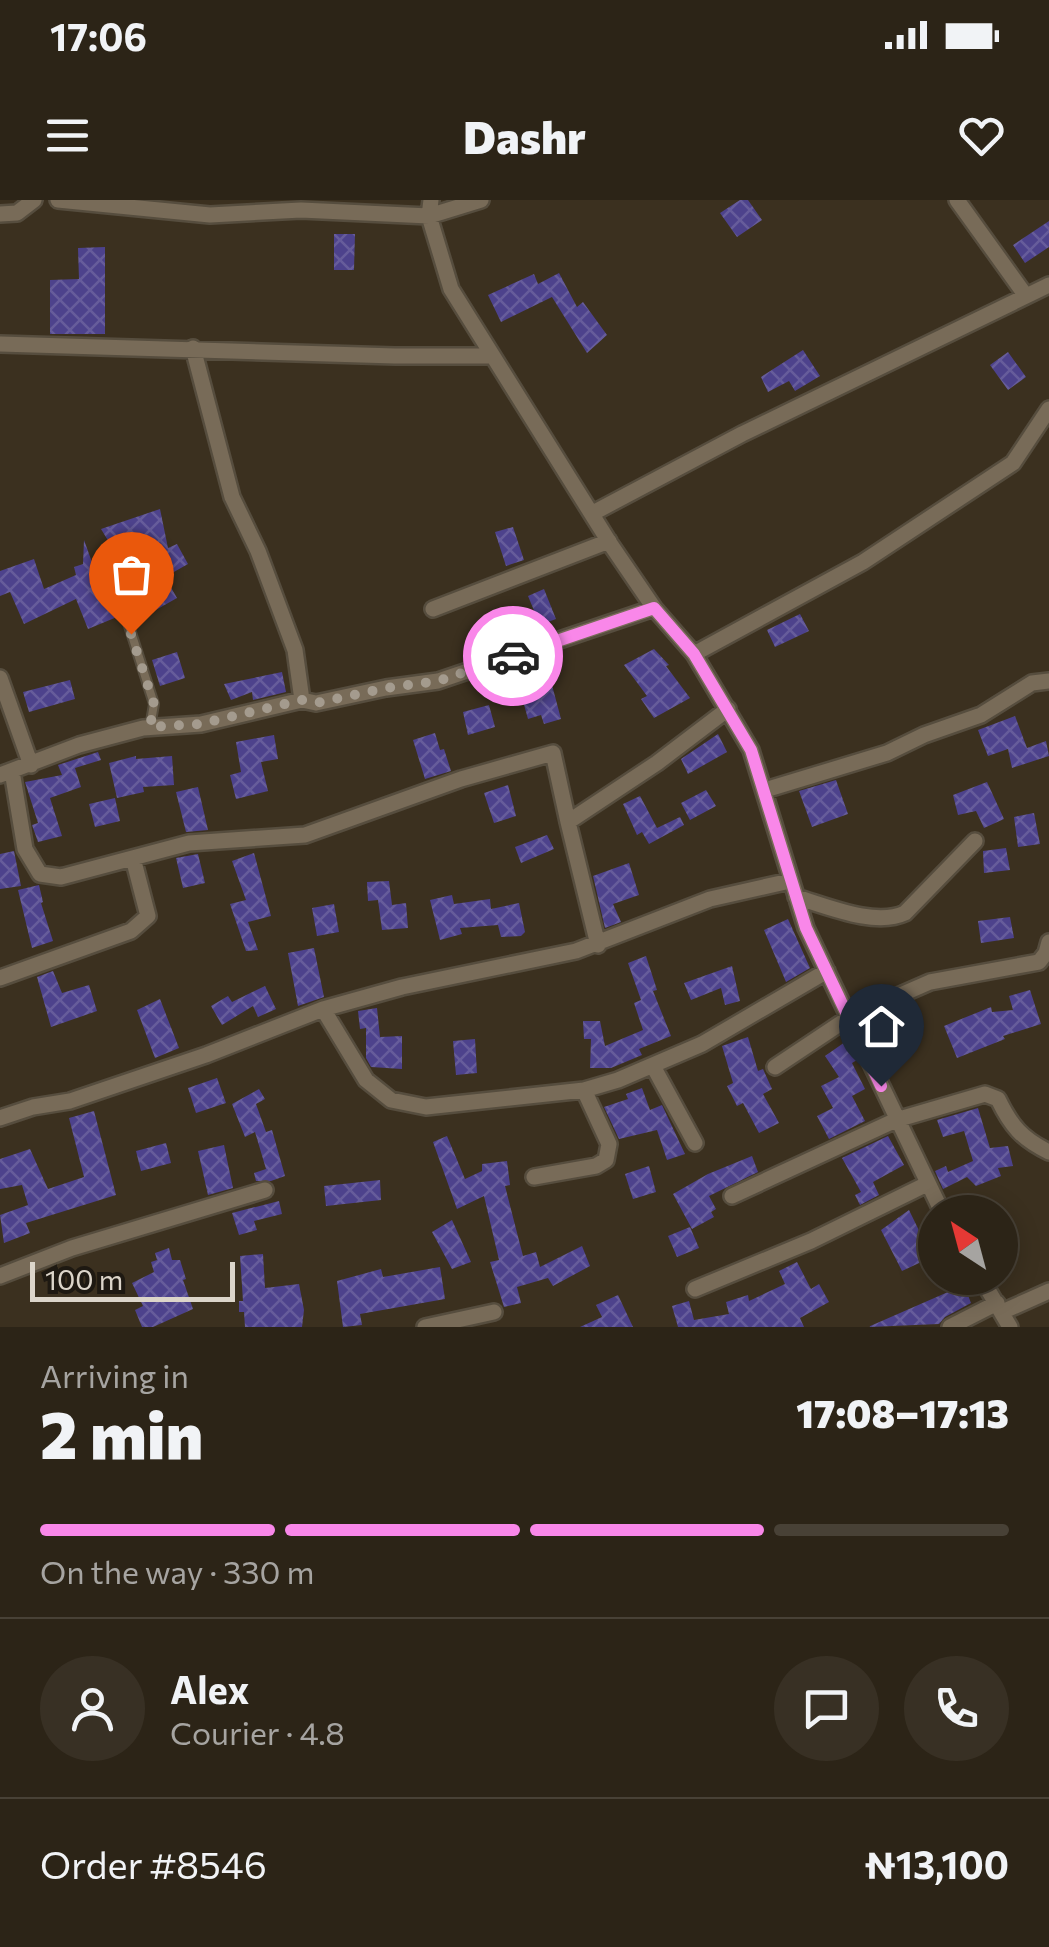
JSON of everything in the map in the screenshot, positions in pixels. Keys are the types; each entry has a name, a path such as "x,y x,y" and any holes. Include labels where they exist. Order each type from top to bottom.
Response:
{"street":[{"path":"0,214 17,213 34,200"},
{"path":"58,200 210,215 430,208 480,200"},
{"path":"957,200 1026,296"},
{"path":"430,208 451,289 608,541 654,608 694,654 751,750 796,897 933,1195"},
{"path":"593,513 742,434 1049,285"},
{"path":"0,344 491,356"},
{"path":"193,348 232,497 258,551 295,650 302,700"},
{"path":"694,654 863,562 1013,463 1049,409"},
{"path":"433,608 608,541"},
{"path":"598,945 553,753 461,780 305,835 188,842 61,877 40,874 25,849 6,773 78,745 150,727 200,724 302,700 316,703 438,681 654,608"},
{"path":"0,678 31,766"},
{"path":"765,790 887,753 924,734 981,716 1032,683 1049,681"},
{"path":"568,822 728,710"},
{"path":"796,897 884,918 896,917 905,913 975,840"},
{"path":"0,978 131,931 148,916 133,858"},
{"path":"0,1118 33,1106 70,1101 206,1056 323,1009 402,987 598,945 710,899 790,880"},
{"path":"775,1067 850,1017 930,982 1039,962 1049,942"},
{"path":"323,1009 366,1080 391,1100 426,1107 584,1090 702,1044 827,970"},
{"path":"653,1066 695,1143"},
{"path":"534,1176 596,1166 606,1160 608,1144 584,1090"},
{"path":"732,1196 896,1120 985,1094 998,1099 1023,1139 1049,1152"},
{"path":"694,1289 812,1241 927,1184"},
{"path":"0,1276 72,1248 265,1190"},
{"path":"950,1327 1003,1314 1049,1291"},
{"path":"425,1327 494,1312"}],"lane":[{"path":"120,598 154,704 150,727"}],"building":[{"path":"740,200 748,200 762,220 737,237 720,213"},
{"path":"1049,221 1049,247 1025,263 1013,245"},
{"path":"334,234 355,234 354,270 334,270"},
{"path":"105,247 105,334 50,334 50,280 79,279 78,248"},
{"path":"559,273 577,307 583,302 607,335 587,353 552,297 501,322 488,295 534,274 538,284"},
{"path":"803,350 820,376 795,391 789,381 768,392 761,377"},
{"path":"1008,352 1026,377 1008,390 990,365"},
{"path":"160,509 168,548 177,544 188,564 165,577 177,598 154,611 134,578 106,591 117,617 88,629 76,599 24,624 10,592 0,596 0,571 34,559 44,589 76,575 74,567 83,564 84,540 93,565 118,557 101,529"},
{"path":"513,527 524,560 506,566 495,532"},
{"path":"544,589 556,619 540,625 528,596"},
{"path":"800,614 809,631 775,647 767,630"},
{"path":"654,649 690,698 654,718 641,699 647,696 624,665"},
{"path":"177,652 185,678 160,686 152,660"},
{"path":"282,672 286,692 253,700 252,692 231,700 224,684"},
{"path":"70,680 75,699 29,712 23,692"},
{"path":"552,685 561,719 544,724 541,715 528,719 521,694"},
{"path":"489,705 495,727 468,735 463,712"},
{"path":"1015,716 1027,748 1046,741 1049,756 1012,768 1008,749 988,756 978,730"},
{"path":"435,733 451,771 425,779 413,740"},
{"path":"718,734 727,752 688,774 681,759"},
{"path":"274,735 278,759 261,762 268,791 236,799 230,775 241,772 236,742"},
{"path":"98,752 101,760 75,768 81,787 50,798 62,836 38,842 32,825 38,823 25,782 62,775 58,765"},
{"path":"136,756 172,756 174,785 143,787 144,792 117,798 109,763"},
{"path":"836,780 848,814 812,827 799,791"},
{"path":"987,782 1004,819 984,828 976,811 958,815 953,795"},
{"path":"508,785 516,816 494,823 484,793"},
{"path":"198,787 208,830 186,832 176,792"},
{"path":"706,790 716,806 690,820 681,803"},
{"path":"640,796 657,828 680,817 684,825 649,844 642,832 637,835 623,804"},
{"path":"115,798 120,821 95,827 89,804"},
{"path":"1034,813 1040,844 1018,847 1014,817"},
{"path":"547,835 554,849 521,863 515,847"},
{"path":"1006,848 1010,870 984,873 983,851"},
{"path":"14,851 21,886 0,889 0,854"},
{"path":"254,853 271,916 248,922 258,950 246,951 230,904 246,900 232,861"},
{"path":"198,854 205,883 183,888 176,858"},
{"path":"629,863 639,895 613,904 621,922 605,928 593,876"},
{"path":"389,881 392,905 406,903 408,928 382,930 378,900 368,901 367,882"},
{"path":"39,885 53,941 32,948 18,890"},
{"path":"452,895 454,904 490,899 491,909 519,903 525,932 521,936 501,937 498,925 460,928 462,934 440,940 430,900"},
{"path":"334,904 339,932 317,936 312,908"},
{"path":"1010,917 1014,938 981,943 978,921"},
{"path":"788,919 810,968 786,982 764,930"},
{"path":"314,948 324,997 298,1006 288,953"},
{"path":"646,956 657,990 653,991 671,1036 639,1049 642,1055 611,1068 590,1068 591,1039 584,1039 583,1021 600,1021 605,1046 643,1030 634,1003 641,1000 628,963"},
{"path":"732,966 740,1001 725,1005 721,988 691,1000 684,983"},
{"path":"53,971 62,993 89,985 97,1011 51,1027 37,977"},
{"path":"265,986 276,1009 258,1017 253,1006 222,1025 211,1006 228,996 232,1002"},
{"path":"1030,990 1041,1024 1003,1036 1005,1039 957,1058 944,1026 991,1007 992,1012 1013,1010 1009,996"},
{"path":"160,999 179,1048 155,1058 137,1010"},
{"path":"377,1008 380,1037 402,1036 402,1069 371,1067 366,1058 366,1028 360,1029 358,1011"},
{"path":"748,1037 758,1071 763,1069 772,1089 763,1094 779,1123 759,1133 743,1103 737,1106 727,1086 733,1083 722,1046"},
{"path":"475,1039 477,1073 456,1075 453,1041"},
{"path":"845,1042 857,1060 852,1063 865,1089 852,1096 865,1121 829,1139 817,1116 833,1108 821,1086 839,1077 825,1056"},
{"path":"217,1078 226,1103 196,1113 188,1088"},
{"path":"642,1088 650,1110 662,1105 685,1154 667,1160 657,1130 619,1139 604,1107 628,1099 626,1094"},
{"path":"259,1089 265,1099 256,1104 266,1132 272,1130 285,1176 271,1181 256,1181 254,1173 266,1169 255,1132 245,1137 232,1104"},
{"path":"978,1108 990,1148 1008,1146 1013,1166 998,1168 1001,1176 976,1186 967,1177 943,1189 935,1171 946,1166 948,1172 973,1161 964,1131 943,1137 937,1120"},
{"path":"94,1111 116,1195 26,1223 30,1233 4,1243 0,1215 28,1205 22,1185 0,1189 0,1159 30,1149 48,1189 84,1177 69,1118"},
{"path":"447,1136 465,1179 482,1171 482,1164 507,1161 510,1185 505,1186 523,1256 536,1252 540,1267 582,1246 590,1266 553,1286 548,1278 517,1287 521,1303 504,1307 490,1262 499,1260 484,1196 457,1209 433,1142"},
{"path":"888,1136 904,1165 873,1182 879,1195 860,1205 855,1195 861,1192 842,1158"},
{"path":"166,1143 171,1163 141,1171 136,1151"},
{"path":"224,1145 233,1188 208,1195 198,1151"},
{"path":"752,1156 758,1172 709,1196 716,1209 711,1212 714,1217 692,1229 673,1194"},
{"path":"649,1166 656,1192 633,1199 625,1174"},
{"path":"380,1180 381,1200 326,1206 324,1186"},
{"path":"279,1201 282,1214 254,1221 257,1230 239,1235 232,1213"},
{"path":"909,1210 918,1228 918,1264 902,1271 881,1230"},
{"path":"452,1220 471,1262 452,1269 432,1232"},
{"path":"690,1227 699,1248 677,1257 668,1236"},
{"path":"169,1248 172,1260 180,1260 193,1309 153,1327 142,1327 135,1310 143,1306 132,1283 154,1272 151,1262 157,1260 155,1253"},
{"path":"263,1254 265,1288 299,1284 304,1310 302,1327 245,1327 244,1312 239,1312 239,1301 243,1301 240,1256"},
{"path":"797,1262 811,1289 819,1284 829,1302 800,1318 804,1327 678,1327 672,1306 689,1301 694,1320 729,1314 726,1302 748,1295 749,1301 785,1284 779,1271"},
{"path":"440,1267 445,1299 360,1314 362,1325 343,1327 337,1281 381,1269 383,1277"},
{"path":"618,1295 633,1327 580,1327 602,1317 596,1305"},
{"path":"941,1295 968,1295 971,1303 939,1324 868,1327"}],"way so far":[{"path":"131,634 154,704 150,727 200,724 302,700 316,703 438,681 513,656"}],"route":[{"path":"513,656 654,608 694,654 751,750 806,928 881,1086"}]}
